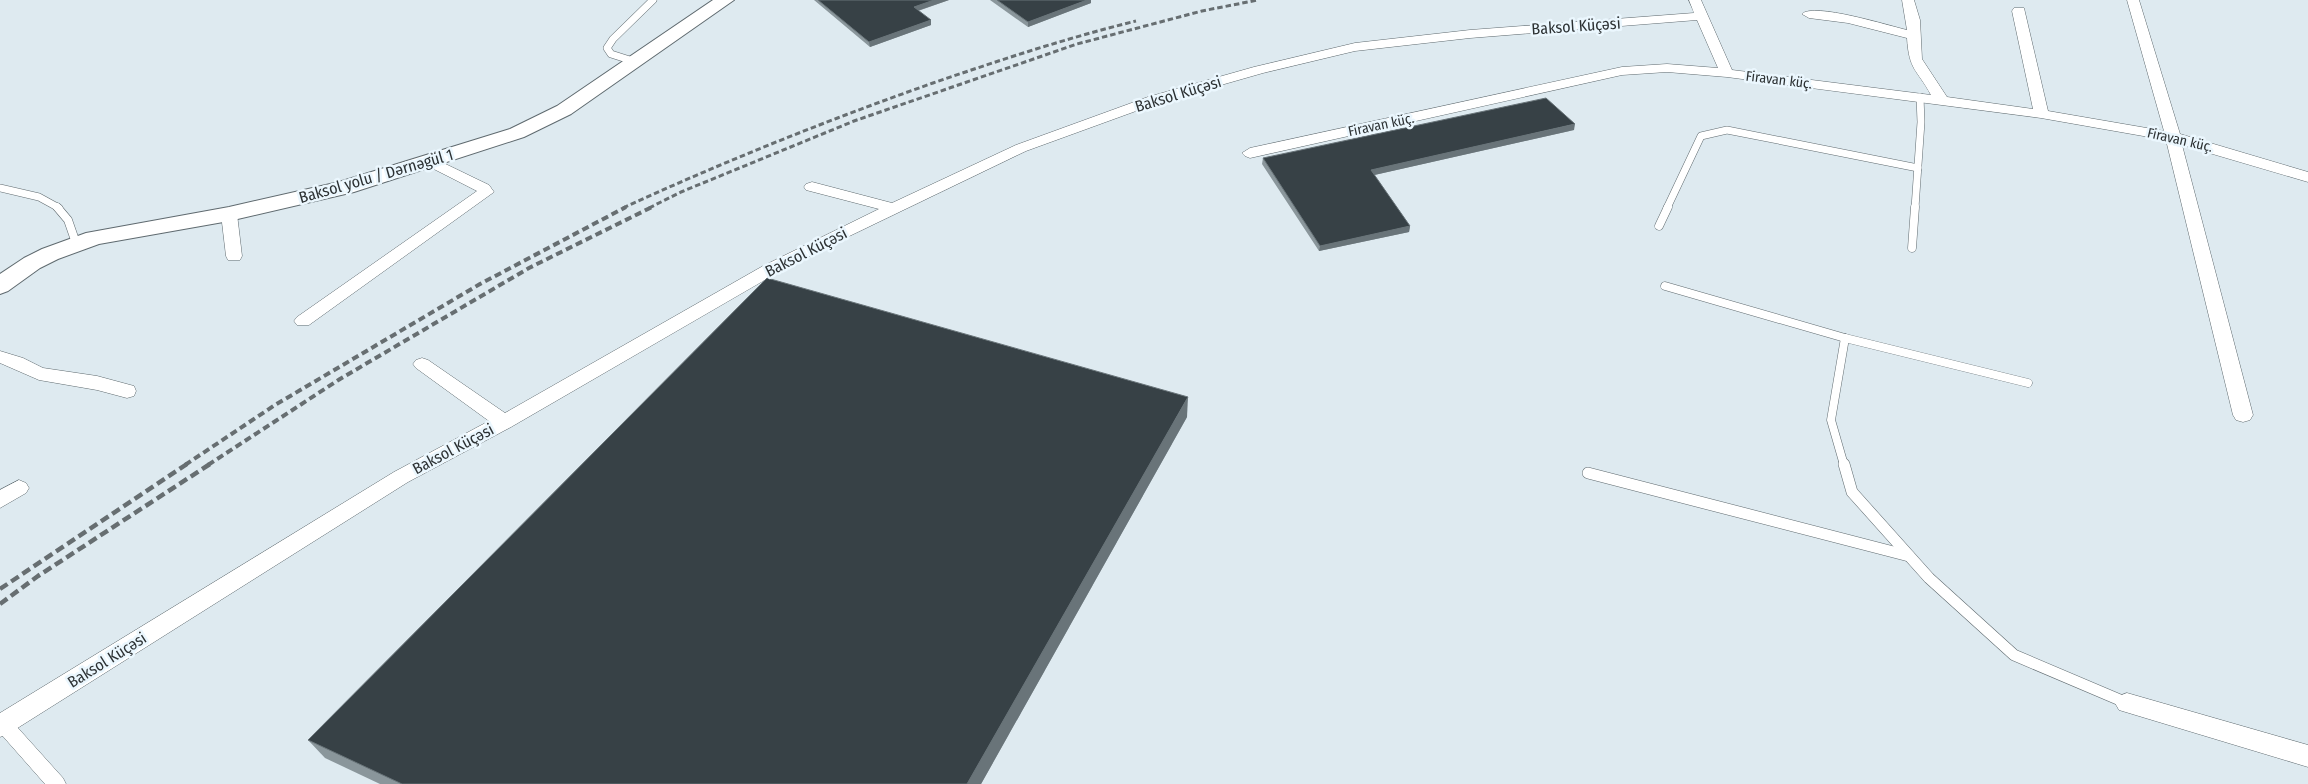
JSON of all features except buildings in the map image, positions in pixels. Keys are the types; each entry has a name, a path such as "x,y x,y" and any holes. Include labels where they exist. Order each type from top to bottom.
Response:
{"main road":[{"name":"Baksol yolu / Dərnəgül 1","path":"0,286 32,263 76,243 119,233 229,214 346,186 483,145 539,123 564,110 725,0"}],"street":[{"path":"1908,0 1918,67 1928,77 1940,100"},
{"path":"2133,0 2173,137 2243,415"},
{"path":"1698,8 1727,73"},
{"name":"Baksol Küçəsi","path":"2,725 401,477 504,422 769,270 893,208 1022,148 1153,100 1259,70 1355,47 1698,8"},
{"path":"2019,11 2041,114"},
{"path":"1809,14 1848,19 1914,36"},
{"name":"Firavan küç.","path":"1250,154 1622,71 1667,68 1727,73 2041,114 2173,137 2308,178"},
{"path":"303,321 486,192 483,188 429,162"},
{"path":"812,187 893,208"},
{"path":"229,214 234,256"},
{"path":"0,357 17,362 46,376 97,383 128,391"},
{"path":"422,364 504,422"},
{"path":"0,500 19,488"},
{"path":"2127,703 2308,756"},
{"path":"2,725 57,784"}],"lane":[{"path":"636,62 611,54 607,48 613,39 653,0"},
{"path":"1912,248 1922,122 1920,98"},
{"path":"1659,226 1701,136 1727,130 1918,168"},
{"path":"0,188 45,200 59,207 66,218 76,243"},
{"path":"1665,286 1845,338 2028,383"},
{"path":"1845,338 1830,420 1852,492 1929,578 2014,655 2127,703"},
{"path":"1588,473 1909,556"}],"railway":[{"path":"649,208 681,192 854,121 1077,44 1202,11 1258,0"},
{"path":"623,208 816,126 894,97 1034,50 1136,21"},
{"path":"185,465 275,405 480,284 626,207"},
{"path":"208,465 340,379 529,268 652,207"},
{"path":"0,589 187,464"},
{"path":"0,604 38,576 210,464"}]}
